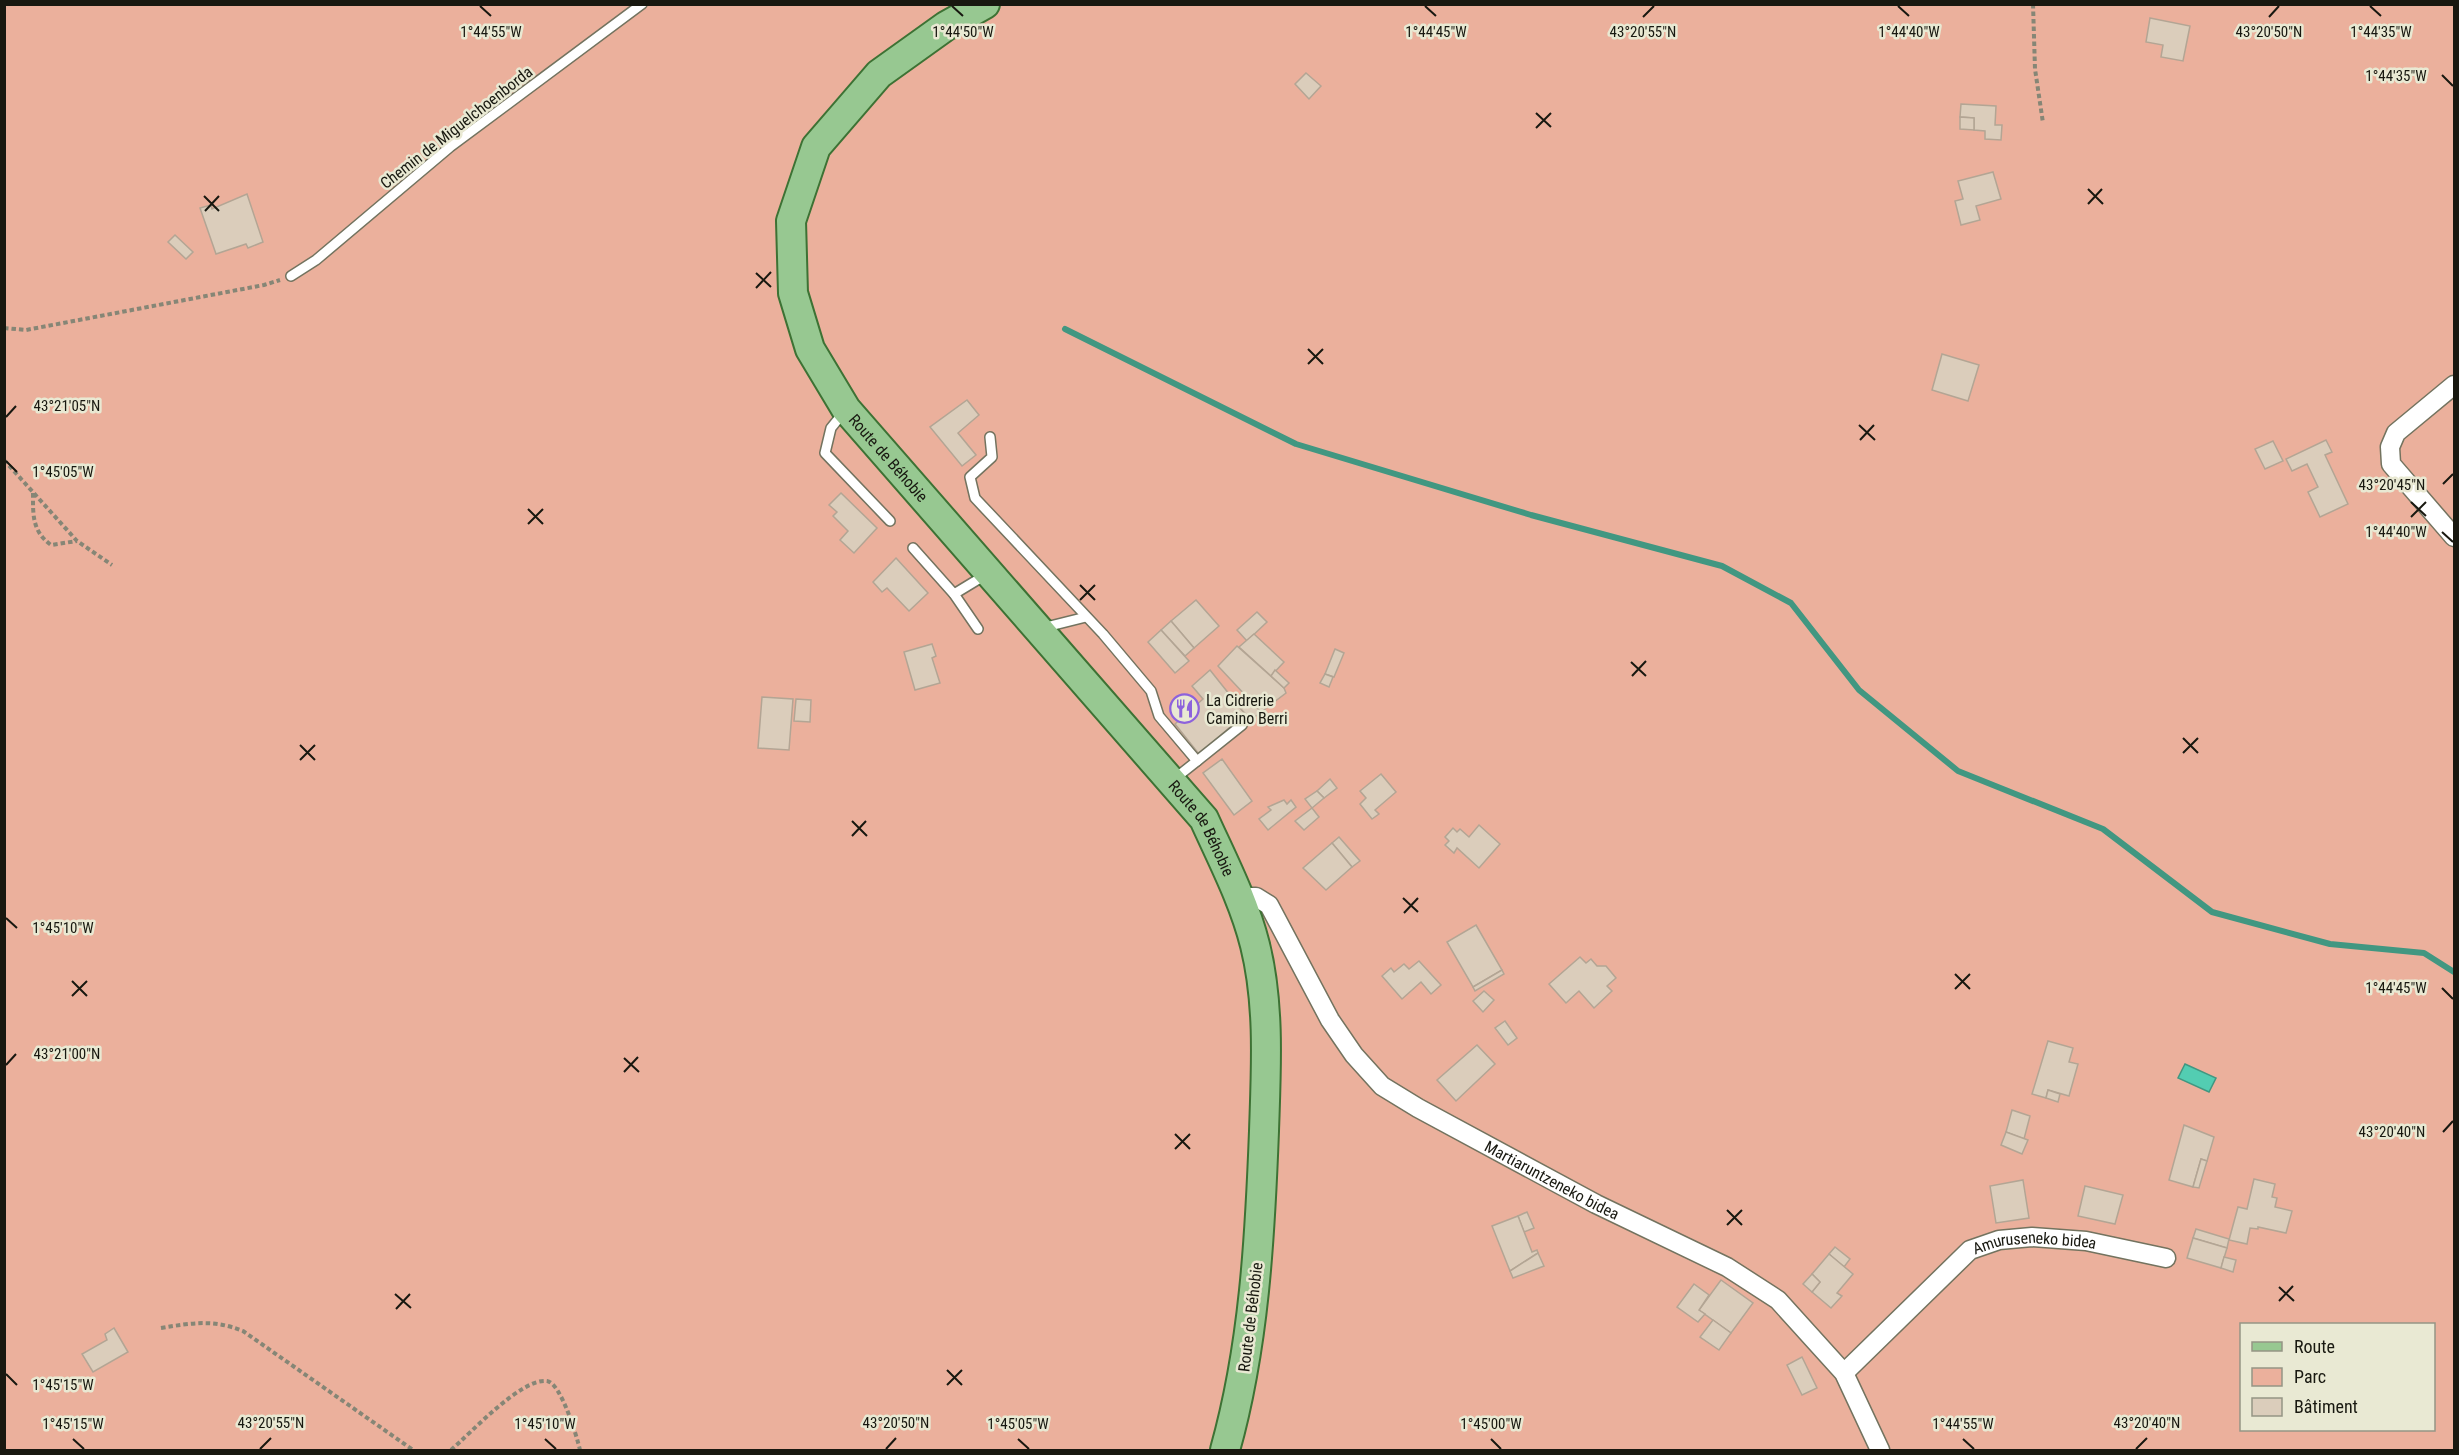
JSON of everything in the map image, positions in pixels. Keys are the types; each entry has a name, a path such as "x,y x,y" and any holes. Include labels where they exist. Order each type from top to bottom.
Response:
{"main road":[{"name":"Route de Béhobie","path":"985,4 946,27 879,74 816,147 791,221 793,293 810,349 846,409 1204,819 1240,897 1256,947 1264,1010 1266,1069 1260,1239 1240,1397 1225,1450"},
{"name":"Route de Béhobie","path":"1219,1450 1229,1400 1244,1238 1250,1070 1240,897"}],"street":[{"path":"2454,385 2396,433 2390,447 2391,464 2454,537"},
{"name":"Martiaruntzeneko bidea","path":"1240,897 1256,897 1269,905 1330,1020 1354,1056 1382,1086 1418,1108 1596,1204 1727,1267 1778,1300 1844,1373 1880,1450"},
{"name":"Amuruseneko bidea","path":"1844,1373 1970,1250 1999,1240 2032,1237 2086,1241 2166,1258"}],"lane":[{"name":"Chemin de Miguelchoenborda","path":"291,276 316,260 450,147 642,4"},
{"path":"846,409 831,428 825,453 890,521"},
{"path":"990,437 992,457 970,477 975,498 1086,616 1150,691 1160,716 1197,761"},
{"path":"913,548 954,594 978,629"},
{"path":"954,594 989,573"},
{"path":"1038,629 1086,616"},
{"path":"1171,782 1242,725"}],"path":[{"path":"2033,4 2035,69 2043,123"},
{"path":"4,328 26,330 264,285 291,276"},
{"path":"4,460 77,541 112,566"},
{"path":"33,492 34,526 40,537 51,545 77,541"},
{"path":"161,1328 197,1323 223,1323 243,1331 413,1450"},
{"path":"451,1450 522,1387 546,1381 553,1384 566,1406 580,1450"}],"green space":[{"path":"5,5 2454,5 2454,1450 5,1450"}],"water":[{"path":"2185,1064 2216,1078 2209,1092 2178,1078"}],"building":[{"path":"2150,18 2190,26 2183,61 2161,57 2163,45 2146,42"},
{"path":"1306,73 1321,86 1309,99 1295,84"},
{"path":"1961,104 1996,106 1995,125 2002,125 2001,140 1985,139 1985,131 1974,130 1974,118 1960,117"},
{"path":"1960,117 1974,118 1974,130 1960,129"},
{"path":"1993,172 2001,199 1976,206 1980,220 1961,225 1955,201 1963,199 1958,181"},
{"path":"247,194 263,242 248,248 246,244 216,254 200,208 211,205 212,209"},
{"path":"175,235 193,252 186,259 168,242"},
{"path":"1942,354 1979,365 1968,401 1932,390"},
{"path":"967,400 979,415 958,433 976,455 962,466 930,427"},
{"path":"2326,440 2332,452 2325,455 2348,504 2320,517 2308,492 2318,487 2307,464 2292,471 2286,459"},
{"path":"2273,441 2283,461 2265,469 2255,449"},
{"path":"841,493 877,528 854,553 840,540 848,531 833,516 837,512 829,505"},
{"path":"896,558 928,593 909,611 887,588 882,592 873,582"},
{"path":"1196,600 1219,626 1194,648 1171,621"},
{"path":"1257,612 1267,622 1247,641 1237,630"},
{"path":"1171,621 1194,648 1185,656 1161,630"},
{"path":"1161,630 1189,661 1175,673 1148,642"},
{"path":"1254,634 1284,662 1271,676 1239,647"},
{"path":"932,644 936,656 932,658 940,683 915,690 904,652"},
{"path":"1237,646 1284,688 1286,693 1261,712 1218,666"},
{"path":"1335,649 1344,653 1334,677 1325,674"},
{"path":"1210,670 1245,714 1199,754 1175,724 1203,699 1192,686"},
{"path":"1275,670 1289,683 1284,688 1271,676"},
{"path":"1325,674 1333,677 1329,687 1320,683"},
{"path":"762,697 793,699 789,750 758,748"},
{"path":"796,699 811,700 810,722 794,721"},
{"path":"1189,700 1195,707 1182,718 1176,711"},
{"path":"1251,701 1261,712 1251,720 1241,709"},
{"path":"1222,759 1252,801 1234,815 1203,773"},
{"path":"1381,774 1396,792 1375,810 1379,814 1372,819 1360,804 1366,798 1360,791"},
{"path":"1330,779 1337,788 1324,798 1317,791"},
{"path":"1317,791 1324,798 1312,808 1305,799"},
{"path":"1284,800 1287,804 1291,800 1296,807 1268,830 1259,819 1271,810 1268,807"},
{"path":"1312,808 1319,817 1304,830 1295,821"},
{"path":"1479,825 1500,844 1479,868 1457,848 1454,853 1445,845 1449,841 1445,837 1453,828 1457,832 1460,829 1469,837"},
{"path":"1339,837 1360,861 1352,867 1332,843"},
{"path":"1332,843 1352,867 1326,890 1303,868"},
{"path":"1476,925 1502,970 1473,987 1447,942"},
{"path":"1580,957 1586,963 1591,959 1597,966 1606,966 1616,978 1607,986 1612,991 1594,1008 1579,991 1566,1003 1549,984"},
{"path":"1419,961 1441,985 1431,994 1421,982 1402,999 1382,976 1391,968 1394,972 1404,964 1409,969"},
{"path":"1502,970 1504,974 1475,991 1473,987"},
{"path":"1484,991 1494,1000 1483,1012 1473,1001"},
{"path":"1505,1021 1517,1038 1508,1045 1495,1028"},
{"path":"2048,1041 2073,1048 2069,1062 2078,1064 2069,1096 2048,1090 2046,1098 2032,1094"},
{"path":"1477,1045 1495,1064 1456,1101 1437,1080"},
{"path":"2048,1090 2060,1094 2058,1102 2046,1098"},
{"path":"2012,1110 2030,1116 2024,1139 2006,1132"},
{"path":"2184,1125 2214,1137 2207,1161 2201,1159 2193,1187 2169,1180"},
{"path":"2006,1132 2028,1140 2022,1154 2001,1145"},
{"path":"2201,1159 2207,1161 2199,1188 2193,1187"},
{"path":"2254,1179 2275,1184 2272,1197 2277,1198 2275,1207 2292,1211 2286,1233 2258,1227 2258,1229 2250,1228 2247,1244 2229,1240 2238,1207 2247,1209"},
{"path":"2023,1180 2029,1218 1996,1223 1990,1186"},
{"path":"2085,1186 2123,1195 2115,1224 2078,1216"},
{"path":"1527,1212 1534,1228 1524,1232 1518,1216"},
{"path":"1518,1216 1532,1252 1537,1250 1538,1253 1510,1271 1492,1226"},
{"path":"2196,1229 2229,1239 2227,1248 2193,1238"},
{"path":"2193,1238 2227,1248 2221,1268 2187,1258"},
{"path":"1835,1247 1850,1259 1844,1267 1829,1254"},
{"path":"1538,1253 1544,1266 1513,1278 1510,1271"},
{"path":"1829,1254 1853,1274 1837,1293 1842,1296 1831,1308 1812,1292 1820,1282 1812,1274"},
{"path":"2224,1257 2236,1260 2233,1272 2221,1268"},
{"path":"1812,1274 1820,1282 1812,1292 1803,1284"},
{"path":"1721,1280 1753,1303 1731,1333 1699,1310"},
{"path":"1694,1284 1709,1295 1699,1310 1705,1314 1698,1322 1677,1307"},
{"path":"1713,1320 1731,1333 1719,1350 1700,1337"},
{"path":"114,1328 128,1352 93,1372 82,1354 107,1340 105,1334"},
{"path":"1802,1357 1817,1388 1802,1395 1787,1365"}],"waterway":[{"path":"1065,329 1296,444 1531,515 1722,566 1791,603 1859,690 1958,771 2103,829 2212,912 2330,944 2424,953 2454,972"}],"place":[{"name":"La Cidrerie Camino Berri","path":"1185,709"}]}
